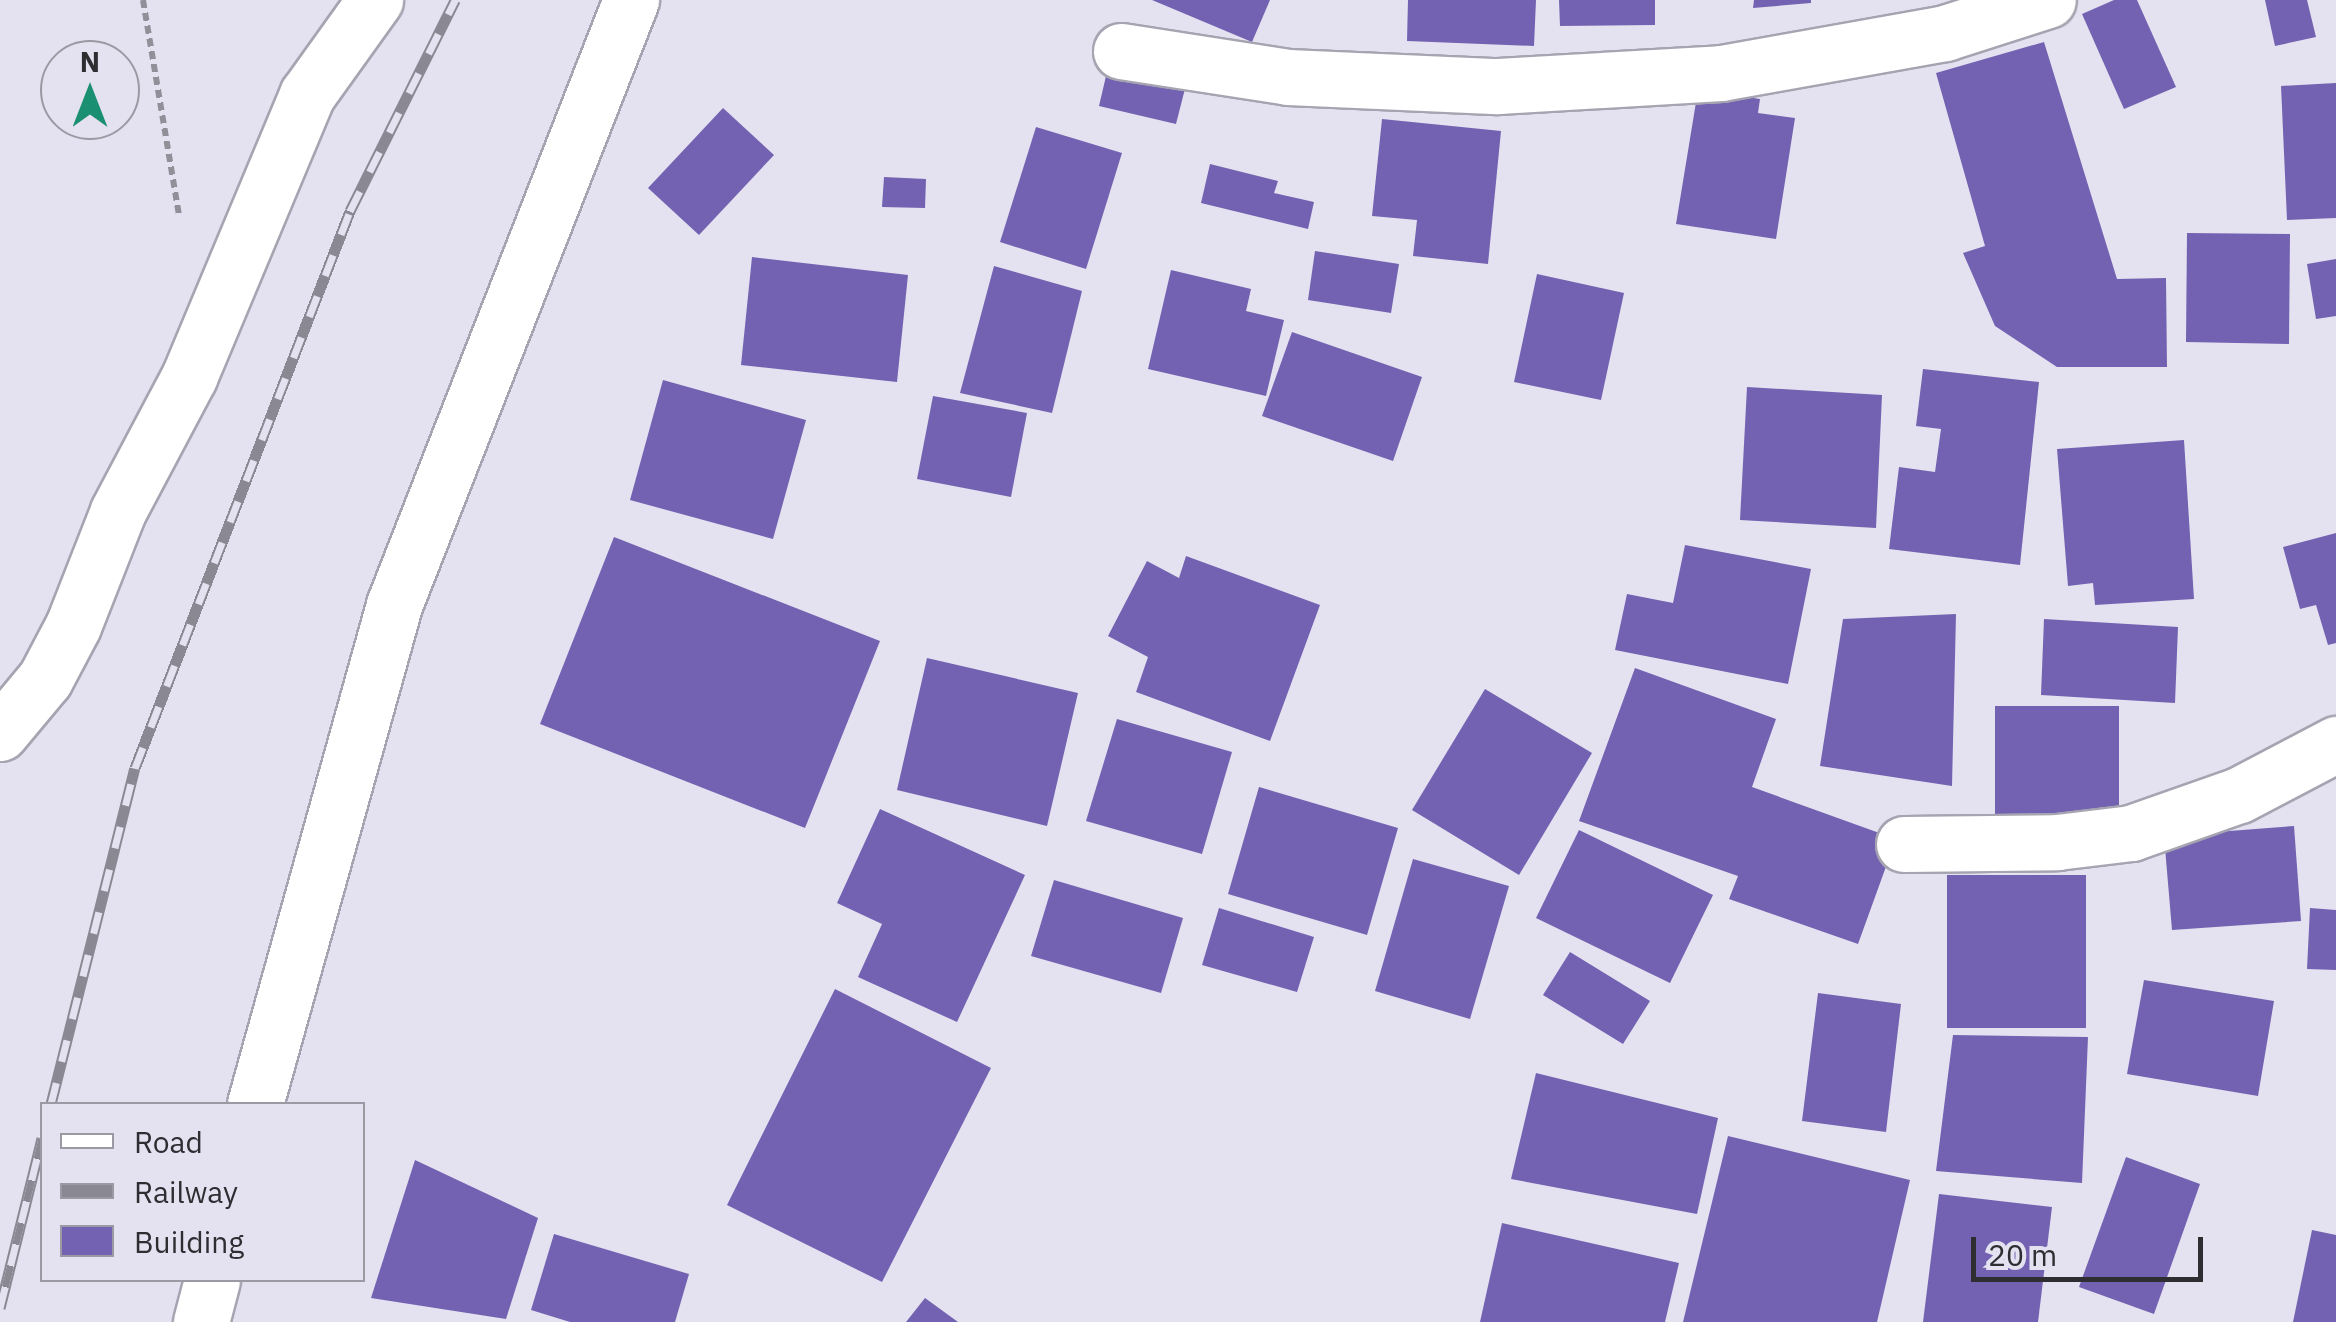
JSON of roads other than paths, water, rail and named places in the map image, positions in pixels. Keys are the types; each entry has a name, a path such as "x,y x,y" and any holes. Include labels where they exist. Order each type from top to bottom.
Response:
{"street":[{"path":"0,733 45,679 74,626 118,511 189,377 306,95 375,0"},
{"path":"256,1102 394,605 631,0"},
{"path":"1121,51 1288,77 1517,85 1721,73 1945,33 2048,0"},
{"path":"1904,844 2057,842 2131,834 2239,795 2336,744"},
{"path":"202,1322 212,1282"}],"railway":[{"path":"52,1102 135,768 350,211 455,0"},
{"path":"0,1308 40,1146"}]}
